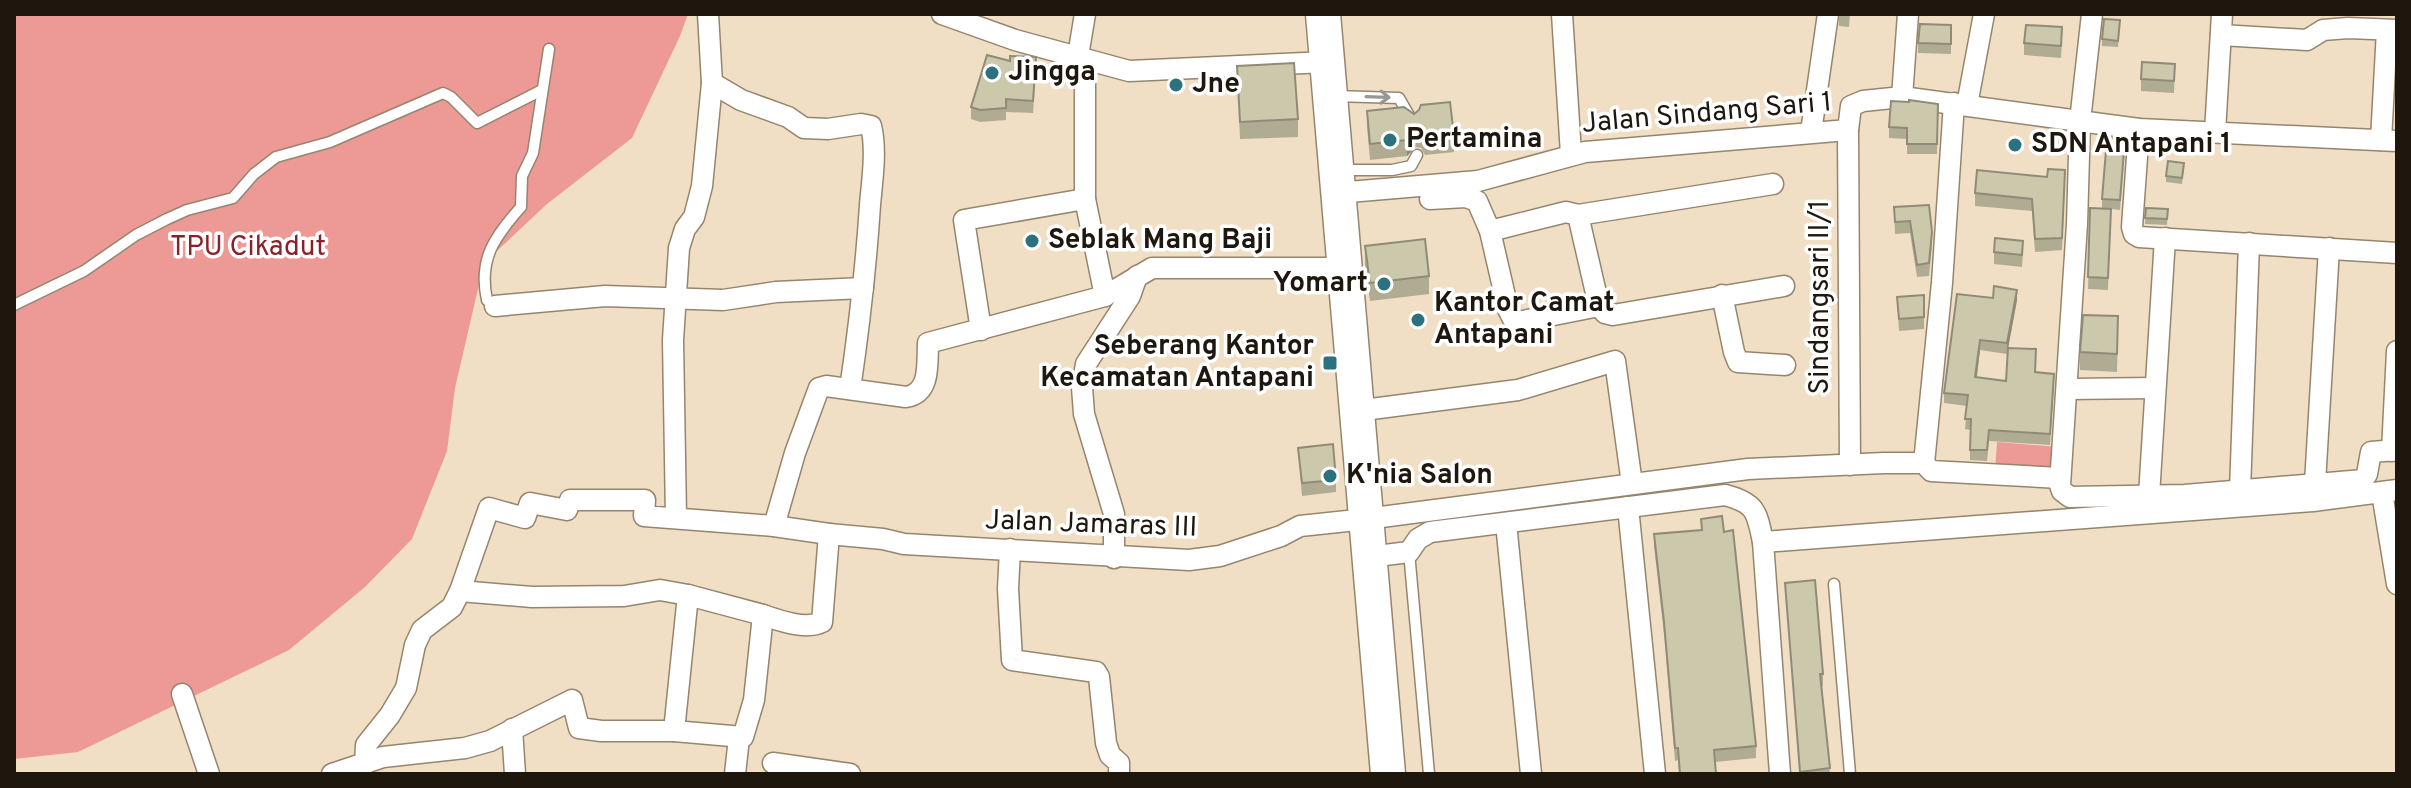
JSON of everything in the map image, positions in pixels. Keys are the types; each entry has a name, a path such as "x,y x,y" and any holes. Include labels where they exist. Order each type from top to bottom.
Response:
{"highway":[{"path":"1323,14 1388,774"}],"street":[{"path":"676,517 673,340 679,248 685,229 694,217 702,186 712,83 708,14"},
{"path":"942,14 1015,40 1129,71 1327,62"},
{"path":"1085,14 1082,58 1085,199 1105,296"},
{"path":"1562,14 1571,154"},
{"path":"1902,97 1908,14"},
{"path":"1924,463 1961,104 1984,14"},
{"path":"2092,14 2080,121 2077,224 2060,478 2062,491 2070,497 2149,496 2363,480 2371,452 2395,451 2397,351"},
{"path":"1811,132 1828,18"},
{"path":"2215,132 2221,24 2307,40 2323,30 2392,30 2389,140"},
{"path":"712,83 741,100 788,117 804,128 871,126 872,181 850,389"},
{"name":"Jalan Sindang Sari 1","path":"1337,190 1478,181 1571,154 1848,130 1851,106 1863,101 1902,97 2139,129 2389,140"},
{"path":"2139,129 2132,227 2139,237 2397,253"},
{"name":"Sindangsari II/1","path":"1848,130 1850,465"},
{"path":"1490,231 1566,212 1578,215 1773,184"},
{"path":"1337,190 1466,197 1477,201 1490,231 1508,309 1518,322 1599,306"},
{"path":"981,330 964,220 1085,199"},
{"path":"1578,215 1599,306 1605,313 1613,315 1784,286"},
{"path":"2149,496 2165,238"},
{"path":"2240,491 2249,243"},
{"path":"2315,483 2329,248"},
{"path":"774,526 795,453 819,388 826,386 914,396 920,392 926,375 928,343 1105,296 1152,268 1344,268"},
{"path":"1114,558 1114,514 1084,414 1082,387 1086,364 1130,296 1137,276"},
{"path":"495,306 605,296 723,300 776,292 863,288"},
{"path":"1722,295 1738,362 1785,365"},
{"path":"1356,411 1518,390 1615,361 1632,484"},
{"path":"2067,389 2155,388"},
{"name":"Jalan Jamaras III","path":"460,591 489,508 525,518 530,503 567,510 570,500 645,500 644,516 774,526 904,544 1189,560 1220,556 1281,536 1300,526 1748,469 1924,463 1931,471 2060,478"},
{"path":"1763,542 2090,519 2390,491 2397,584"},
{"path":"1369,557 1409,552 1418,539 1430,532 1725,495 1745,500 1758,518 1763,542 1780,774"},
{"path":"1628,507 1655,774"},
{"path":"1506,523 1531,774"},
{"path":"377,765 366,745 390,715 406,688 415,645 422,630 452,607 460,591 532,597 624,596 660,590 814,626 822,622 829,534"},
{"path":"1010,549 1008,589 1012,660 1096,672 1106,743 1110,755 1119,763 1119,774"},
{"path":"674,731 688,595"},
{"path":"332,774 490,741 572,700 579,728 674,731 739,738 745,734 754,700 763,615"},
{"path":"182,694 209,774"},
{"path":"512,729 515,774"},
{"path":"735,774 739,738"},
{"path":"773,763 850,774"}],"lane":[{"path":"495,306 487,300 485,263 497,235 521,207 522,176 533,153 549,49"},
{"path":"14,305 84,271 136,235 167,219 187,210 233,198 254,174 276,157 330,142 443,93 477,123 542,90"},
{"path":"1329,96 1399,98 1413,122"},
{"path":"1337,190 1411,166 1417,155"},
{"path":"1409,552 1429,774"},
{"path":"1834,584 1850,774"}],"green space":[{"name":"TPU Cikadut","path":"14,14 688,14 632,138 547,204 484,263 455,388 447,451 412,539 365,587 289,650 78,752 14,759"},
{"path":"1997,442 2058,447 2056,475 1995,471"}],"building":[{"path":"2104,19 2120,20 2118,41 2102,39"},
{"path":"1920,24 1951,25 1951,44 1918,43"},
{"path":"2026,25 2062,27 2061,46 2024,43"},
{"path":"987,55 1010,61 1010,56 1036,57 1033,101 1006,99 1006,108 980,110 971,107"},
{"path":"2142,62 2175,64 2174,81 2141,79"},
{"path":"1294,63 1298,119 1240,122 1237,66"},
{"path":"1891,101 1938,104 1937,144 1907,144 1907,128 1889,127"},
{"path":"1450,102 1454,135 1425,138 1416,131 1407,140 1370,144 1367,111 1404,107 1414,114 1421,105"},
{"path":"2107,138 2125,139 2120,200 2102,199"},
{"path":"2168,161 2184,163 2182,178 2166,176"},
{"path":"2048,169 2065,170 2062,238 2035,239 2032,199 1975,193 1977,170 2047,177"},
{"path":"1929,205 1932,232 1929,263 1917,265 1910,221 1895,222 1894,207"},
{"path":"2090,208 2111,209 2108,278 2088,277"},
{"path":"2146,208 2168,209 2167,219 2145,218"},
{"path":"1995,238 2023,241 2022,255 1994,252"},
{"path":"1425,239 1429,276 1370,283 1365,246"},
{"path":"1994,286 2017,290 2007,343 1980,340 1975,377 2006,381 2008,348 2036,349 2035,372 2054,374 2050,434 1989,430 1987,450 1970,450 1971,419 1965,419 1968,395 1944,393 1957,294 1993,298"},
{"path":"1924,295 1924,317 1899,319 1897,297"},
{"path":"2083,315 2118,316 2117,354 2080,352"},
{"path":"1333,444 1336,480 1302,483 1298,448"},
{"path":"1722,516 1724,532 1733,530 1756,746 1714,750 1716,774 1680,774 1654,534 1702,530 1701,519"},
{"path":"1815,580 1823,674 1820,674 1830,768 1800,772 1785,583"}],"place":[{"name":"Jingga","path":"992,73"},
{"name":"Jne","path":"1176,85"},
{"name":"Pertamina","path":"1390,140"},
{"name":"SDN Antapani 1","path":"2015,145"},
{"name":"Seblak Mang Baji","path":"1032,241"},
{"name":"Yomart","path":"1384,284"},
{"name":"Kantor Camat Antapani","path":"1418,320"},
{"name":"Seberang Kantor Kecamatan Antapani","path":"1330,363"},
{"name":"K'nia Salon","path":"1330,476"}]}
